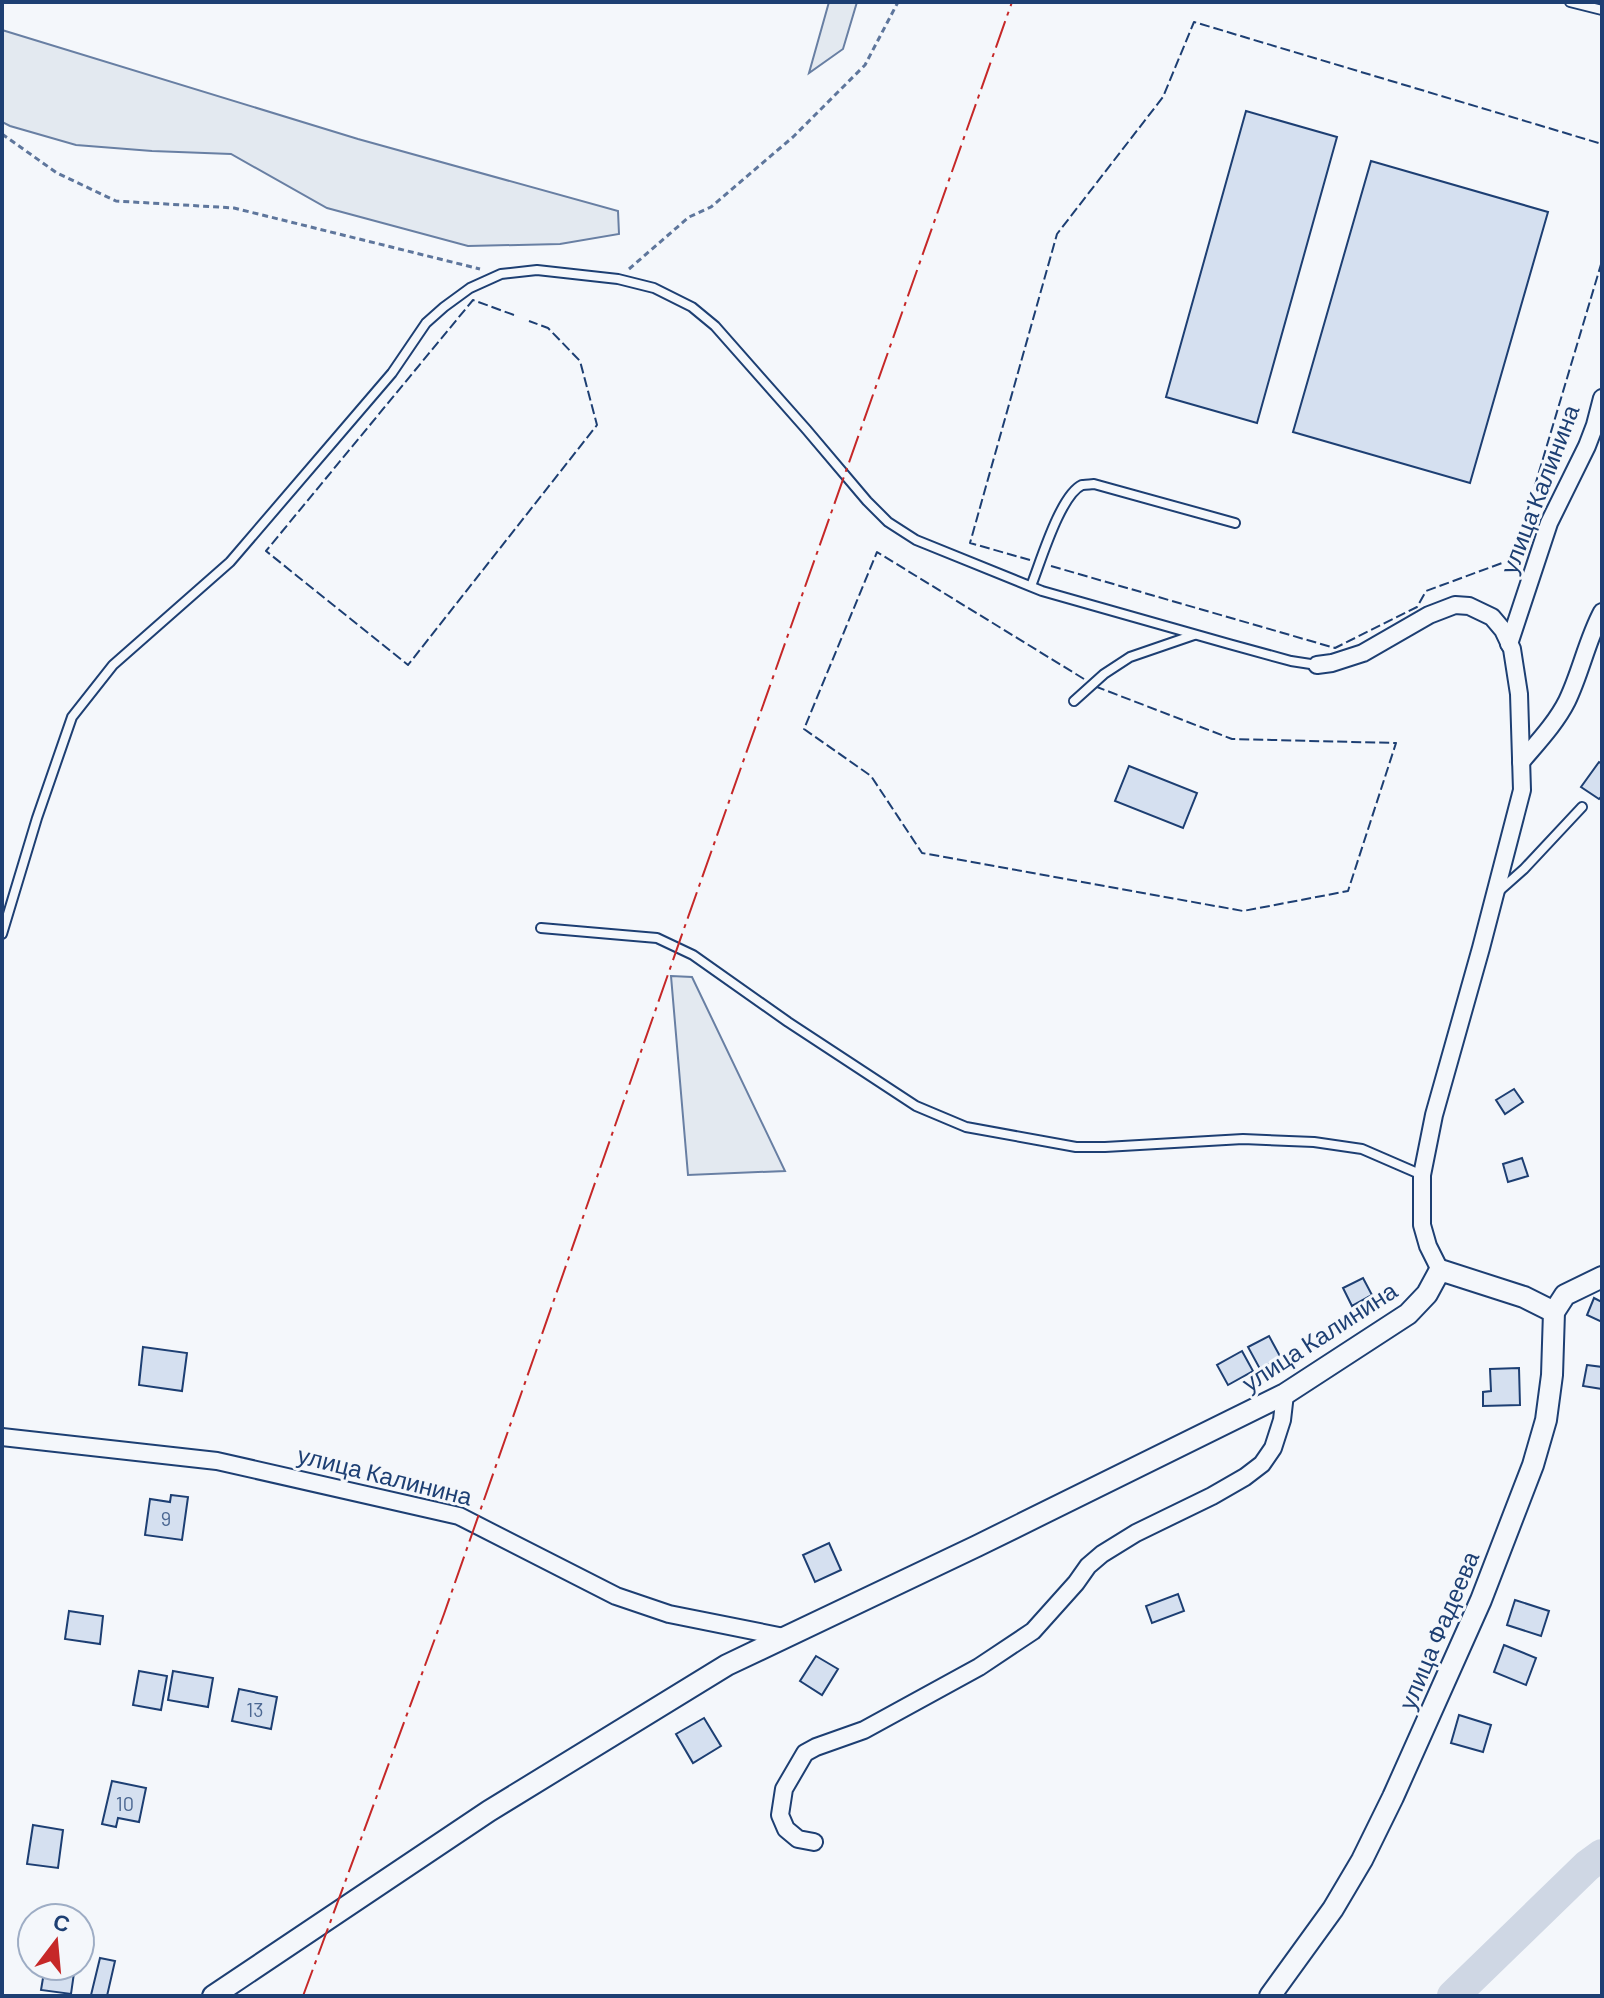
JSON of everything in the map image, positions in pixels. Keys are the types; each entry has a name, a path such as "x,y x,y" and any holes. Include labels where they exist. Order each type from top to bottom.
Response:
{"street":[{"name":"улица Калинина","path":"1509,644 1549,523 1587,446 1602,398"},
{"name":"улица Калинина","path":"213,1996 489,1811 727,1665 1285,1394 1408,1314 1427,1294 1440,1270 1422,1225 1422,1175 1434,1115 1522,790 1519,694 1509,644 1503,630 1492,617 1469,606 1455,605 1429,615 1363,653 1317,665"},
{"path":"1521,762 1566,702 1593,628 1602,612"},
{"path":"1440,1270 1524,1297 1554,1312 1565,1295 1602,1277"},
{"name":"улица Фадеева","path":"1270,1996 1333,1909 1362,1860 1481,1600 1533,1465 1546,1420 1552,1375 1554,1312"},
{"path":"814,1842 798,1839 786,1829 780,1815 784,1789 805,1753 864,1730 979,1667 1033,1631 1088,1566 1102,1554 1245,1477 1262,1464 1273,1448 1282,1420 1285,1394"},
{"name":"улица Калинина","path":"2,1437 217,1461 459,1516 616,1596 669,1614 784,1637"}],"lane":[{"path":"1570,2 1602,10"},
{"path":"2,934 72,717 113,665 230,562 392,373 426,323 470,288 501,274 537,270 618,279 654,288 692,307 715,326 867,501 888,522 916,540 1031,586 1291,661 1317,665"},
{"path":"1031,586 1059,513 1071,494 1082,485 1094,484 1235,523"},
{"path":"1074,701 1104,674 1130,657 1195,634"},
{"path":"1495,895 1582,807"},
{"path":"541,928 657,938 693,955 916,1106 966,1127 1076,1147 1243,1139 1314,1142 1362,1149 1422,1175"}],"path":[{"path":"618,279 689,217 711,207 793,137 865,65 898,2"},
{"path":"2,134 57,173 116,201 234,208 501,274"}],"shaded area":[{"path":"829,2 857,2 843,49 809,73"},
{"path":"2,30 358,139 618,211 619,234 560,244 468,246 327,208 231,154 76,145 10,126 2,122"},
{"path":"671,976 692,977 785,1171 688,1175"}],"building":[{"path":"1246,111 1337,137 1257,423 1166,397"},
{"path":"1371,161 1548,212 1470,483 1293,432"},
{"path":"1599,762 1602,764 1602,796 1599,799 1581,787"},
{"path":"1129,766 1197,793 1183,828 1115,801"},
{"path":"1514,1089 1523,1102 1505,1114 1496,1100"},
{"path":"1522,1158 1528,1176 1508,1182 1503,1164"},
{"path":"1363,1278 1372,1295 1352,1306 1343,1288"},
{"path":"1594,1298 1602,1302 1602,1322 1587,1315"},
{"path":"1269,1336 1281,1358 1260,1369 1248,1347"},
{"path":"143,1347 187,1353 182,1391 139,1385"},
{"path":"1242,1351 1253,1371 1228,1385 1217,1365"},
{"path":"1587,1365 1602,1367 1602,1389 1583,1386"},
{"path":"1519,1368 1520,1405 1483,1406 1483,1392 1491,1391 1490,1369"},
{"path":"171,1495 188,1497 182,1540 145,1535 150,1499 170,1502"},
{"path":"829,1543 841,1570 815,1582 803,1555"},
{"path":"1178,1594 1184,1611 1152,1623 1146,1606"},
{"path":"1515,1600 1549,1611 1541,1636 1507,1625"},
{"path":"69,1611 103,1616 100,1644 65,1639"},
{"path":"1504,1645 1536,1658 1526,1685 1494,1672"},
{"path":"816,1656 838,1669 822,1695 800,1681"},
{"path":"139,1671 167,1676 161,1710 133,1705"},
{"path":"173,1671 213,1678 208,1707 168,1700"},
{"path":"239,1689 277,1697 271,1729 232,1721"},
{"path":"1459,1715 1491,1725 1483,1752 1451,1743"},
{"path":"704,1718 721,1746 693,1763 676,1734"},
{"path":"112,1781 146,1788 139,1822 118,1818 116,1827 102,1824"},
{"path":"33,1825 63,1830 58,1868 27,1864"},
{"path":"100,1958 115,1961 107,1996 91,1995"},
{"path":"42,1982 73,1982 71,1994 41,1990"}],"waterway":[{"path":"1453,1996 1602,1855"}],"fence":[{"path":"1030,560 970,543 1057,234 1163,97 1194,22 1602,144"},
{"path":"1051,566 1335,648 1417,607 1426,591 1513,559 1602,261"},
{"path":"514,315 473,300 266,551 408,665 597,425 580,361 548,328 529,321"},
{"path":"1084,679 877,552 804,729 871,776 922,853 1243,911 1348,891 1396,743 1232,739 1097,687"}],"power":[{"path":"303,1996 444,1614 1012,2"}]}
